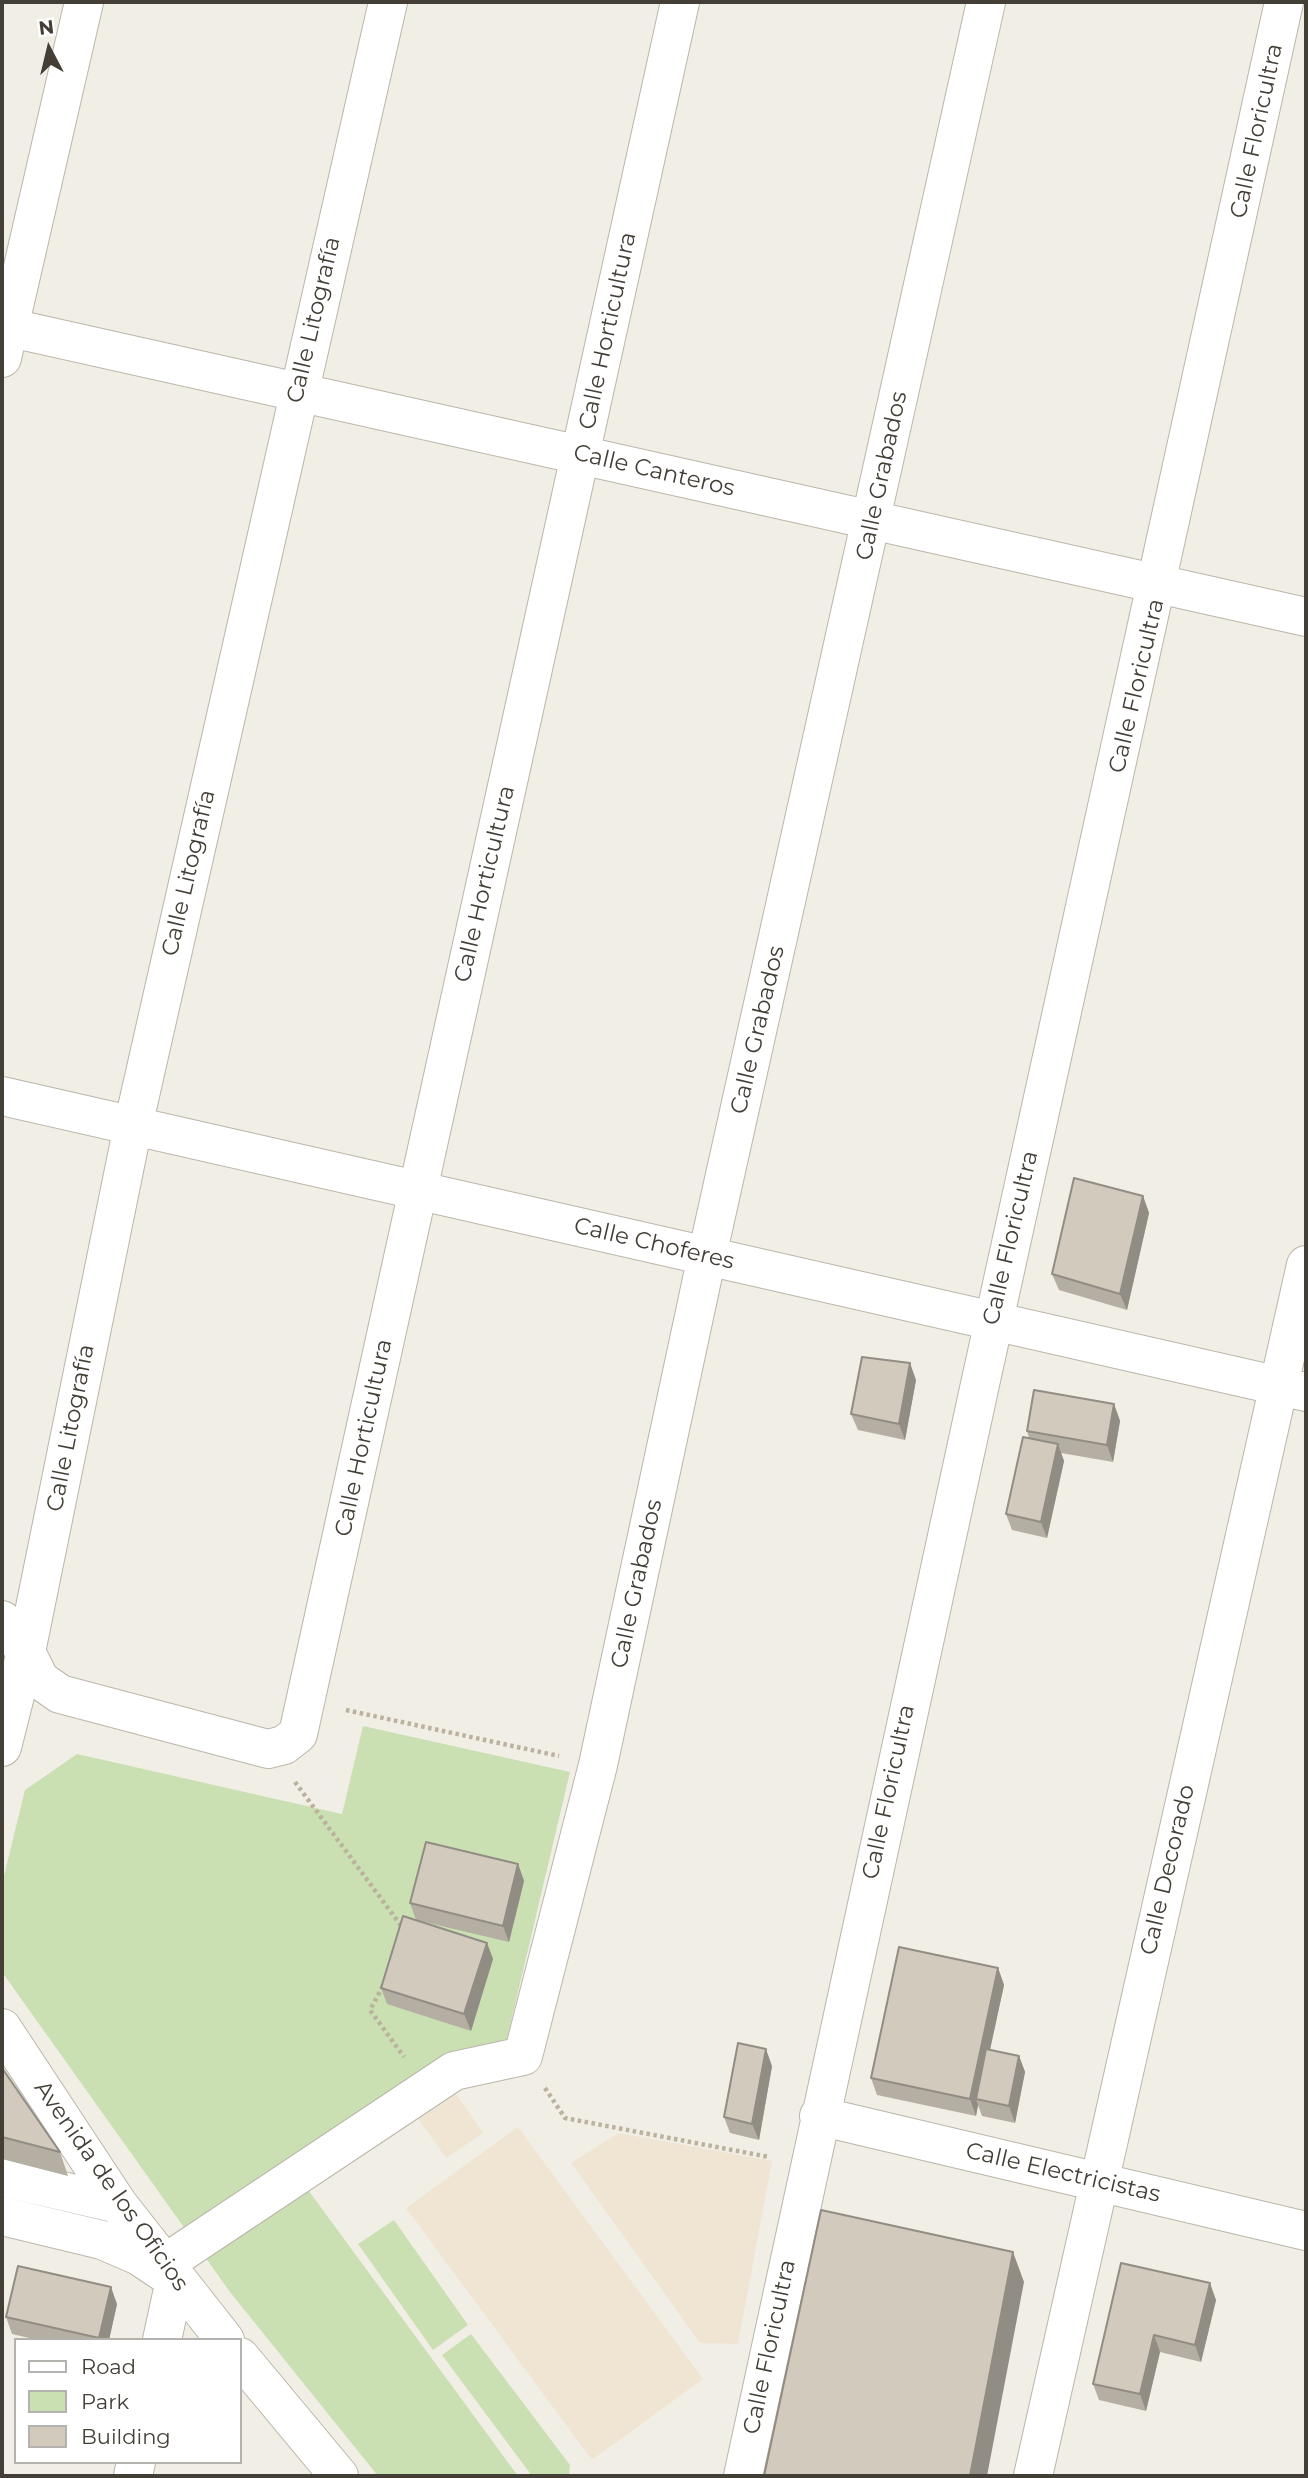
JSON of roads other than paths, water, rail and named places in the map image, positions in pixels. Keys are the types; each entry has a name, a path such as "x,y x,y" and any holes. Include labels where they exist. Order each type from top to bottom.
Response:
{"street":[{"path":"4,337 84,2"},
{"name":"Calle Litografía","path":"2,1747 26,1652 133,1126 388,2"},
{"name":"Calle Horticultura","path":"26,1652 40,1680 60,1694 268,1749 284,1745 298,1734 680,2"},
{"name":"Calle Grabados","path":"170,2272 454,2071 523,2056 598,1765 707,1256 986,2"},
{"name":"Calle Floricultra","path":"743,2476 992,1321 1160,584 1284,2"},
{"name":"Calle Canteros","path":"4,337 298,392 1306,617"},
{"name":"Calle Choferes","path":"2,1096 1293,1389"},
{"name":"Calle Decorado","path":"1033,2476 1097,2182 1293,1389 1306,1265"},
{"path":"2,1620 26,1652"},
{"name":"Avenida de los Oficios","path":"2,2028 118,2204 223,2338"},
{"name":"Calle Electricistas","path":"819,2116 1306,2231"},
{"path":"2,2177 118,2204"},
{"path":"2,2216 102,2240 170,2272 162,2338"},
{"path":"242,2359 339,2476"}]}
